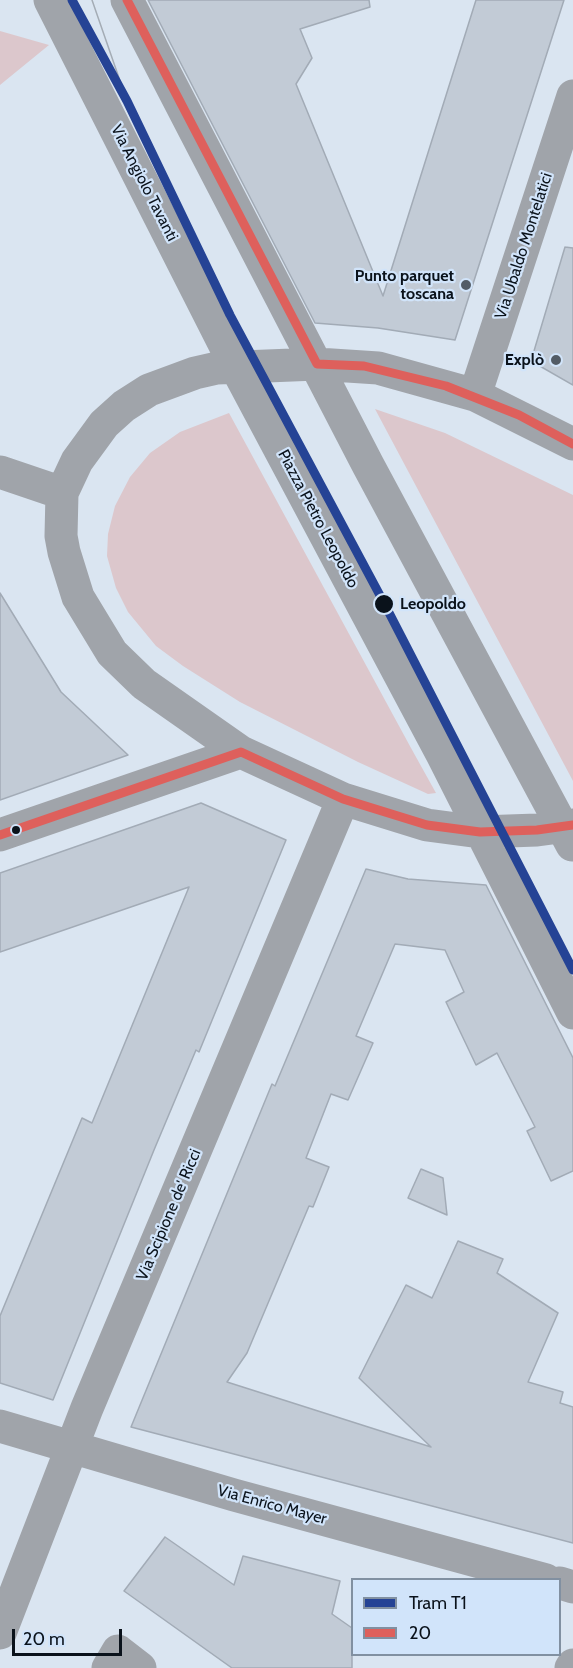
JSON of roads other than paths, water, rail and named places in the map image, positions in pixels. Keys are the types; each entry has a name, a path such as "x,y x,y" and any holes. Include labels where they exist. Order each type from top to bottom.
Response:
{"street":[{"name":"Via Angiolo Tavanti","path":"50,0 236,367"},
{"path":"127,0 317,364 374,475 570,833 480,832 427,825 342,799 241,752 144,684 123,666 103,642 78,597 63,552 62,493 87,445 123,405 149,390 195,373 236,367 317,364 378,368 475,395 573,444"},
{"name":"Via Ubaldo Montelatici","path":"475,395 573,96"},
{"name":"Piazza Pietro Leopoldo","path":"236,367 442,754 573,1012"},
{"path":"0,472 62,493"},
{"path":"0,836 241,752"},
{"name":"Via Scipione de' Ricci","path":"0,1633 72,1449 342,799"},
{"name":"Via Enrico Mayer","path":"0,1426 72,1449 539,1578"},
{"path":"108,1668 118,1651 140,1668"}],"tram line":[{"name":"T1","path":"72,0 127,101 230,315 383,601 573,970"},
{"path":"92,0 127,101"}],"place":[{"name":"Punto parquet toscana","path":"466,285"},
{"name":"Explò","path":"556,360"},
{"name":"Leopoldo","path":"384,604"}]}
